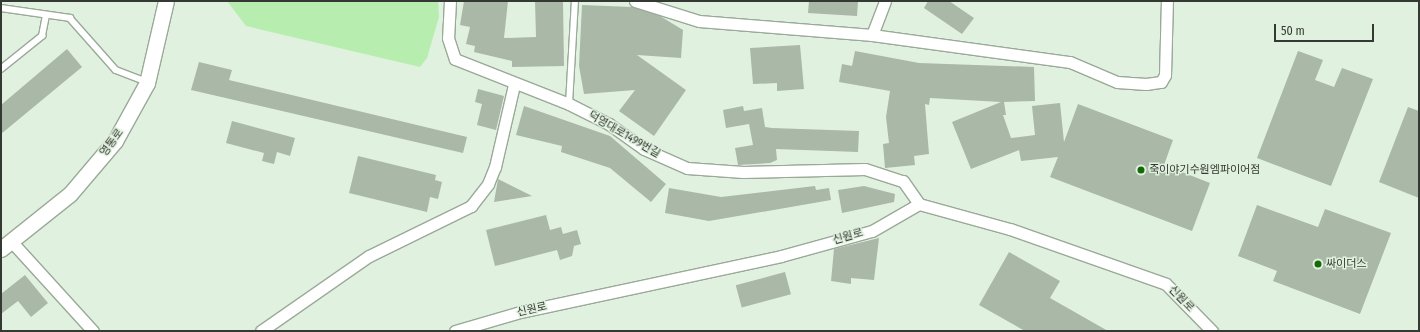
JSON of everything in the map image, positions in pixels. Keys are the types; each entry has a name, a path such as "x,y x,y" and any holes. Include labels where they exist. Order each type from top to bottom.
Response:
{"street":[{"name":"영통로","path":"6,245 70,194 115,141 147,82 166,1"},
{"name":"덕영대로1499번길","path":"450,1 448,38 455,59 514,85 569,104 609,124 644,149 687,168 743,172 865,168 903,181 919,204"},
{"path":"635,1 699,21 872,35 1070,62 1118,82 1146,84 1161,82 1165,75 1167,1"},
{"path":"872,35 885,1"},
{"path":"261,331 369,256 471,206 495,167 514,85"},
{"name":"신원로","path":"455,331 520,312 780,256 872,231 919,204 1010,229 1166,284 1212,331"},
{"path":"6,245 93,331"}],"lane":[{"path":"569,104 575,1"},
{"path":"1,8 70,18 116,70 147,82"},
{"path":"1,69 42,36 46,15"}],"green space":[{"path":"227,1 438,1 439,17 427,58 420,67 246,26"}],"building":[{"path":"464,1 508,1 504,38 536,37 535,1 563,1 564,66 512,67 512,61 474,52 475,46 466,44 470,27 460,25"},
{"path":"809,1 858,1 857,16 808,13"},
{"path":"928,1 949,1 974,18 962,34 924,8"},
{"path":"582,5 632,7 660,16 683,30 681,58 637,55 686,90 654,136 619,111 635,90 584,94 579,66"},
{"path":"800,45 804,89 777,91 777,83 753,84 750,48"},
{"path":"67,49 82,67 1,134 1,105"},
{"path":"855,51 919,63 1034,67 1035,101 1004,102 1006,115 1003,115 1011,138 1035,135 1032,106 1060,103 1064,142 1078,104 1173,140 1164,165 1210,183 1192,231 1050,177 1058,157 1021,161 1019,150 971,169 952,122 1001,102 930,98 929,105 925,104 929,154 914,156 915,165 885,168 883,144 889,143 886,117 890,91 839,82 842,64 852,66"},
{"path":"1298,51 1323,60 1315,80 1334,87 1342,68 1373,79 1331,186 1257,158"},
{"path":"199,62 232,70 229,80 467,137 463,153 191,90"},
{"path":"478,89 504,96 496,130 477,125 482,104 475,102"},
{"path":"524,106 610,136 666,184 651,202 610,168 561,152 562,146 516,135"},
{"path":"743,106 744,111 762,108 765,127 859,131 858,152 776,149 777,160 770,163 738,165 735,148 753,145 749,124 726,128 723,110"},
{"path":"1408,107 1419,111 1419,198 1379,182"},
{"path":"232,121 295,138 290,156 277,152 274,164 262,161 264,153 226,143"},
{"path":"358,156 436,175 435,180 442,182 438,199 430,197 427,212 349,193"},
{"path":"498,179 532,196 494,202"},
{"path":"815,186 816,190 829,188 831,200 709,221 665,213 669,188 721,197"},
{"path":"864,186 895,194 894,202 842,213 838,190"},
{"name":"싸이더스","path":"1257,205 1318,227 1325,209 1391,233 1360,314 1273,281 1277,271 1238,256"},
{"path":"546,215 550,230 561,227 563,234 577,230 581,244 574,246 572,256 560,260 557,250 495,266 486,230"},
{"path":"879,238 874,280 851,278 851,284 831,281 834,249"},
{"path":"1009,252 1060,281 1050,298 1108,331 1025,331 979,305"},
{"path":"785,272 791,294 742,307 736,285"},
{"path":"25,275 48,303 31,317 18,301 1,314 1,294"}],"place":[{"name":"죽이야기수원엠파이어점","path":"1141,170"},
{"name":"싸이더스","path":"1318,264"}]}
